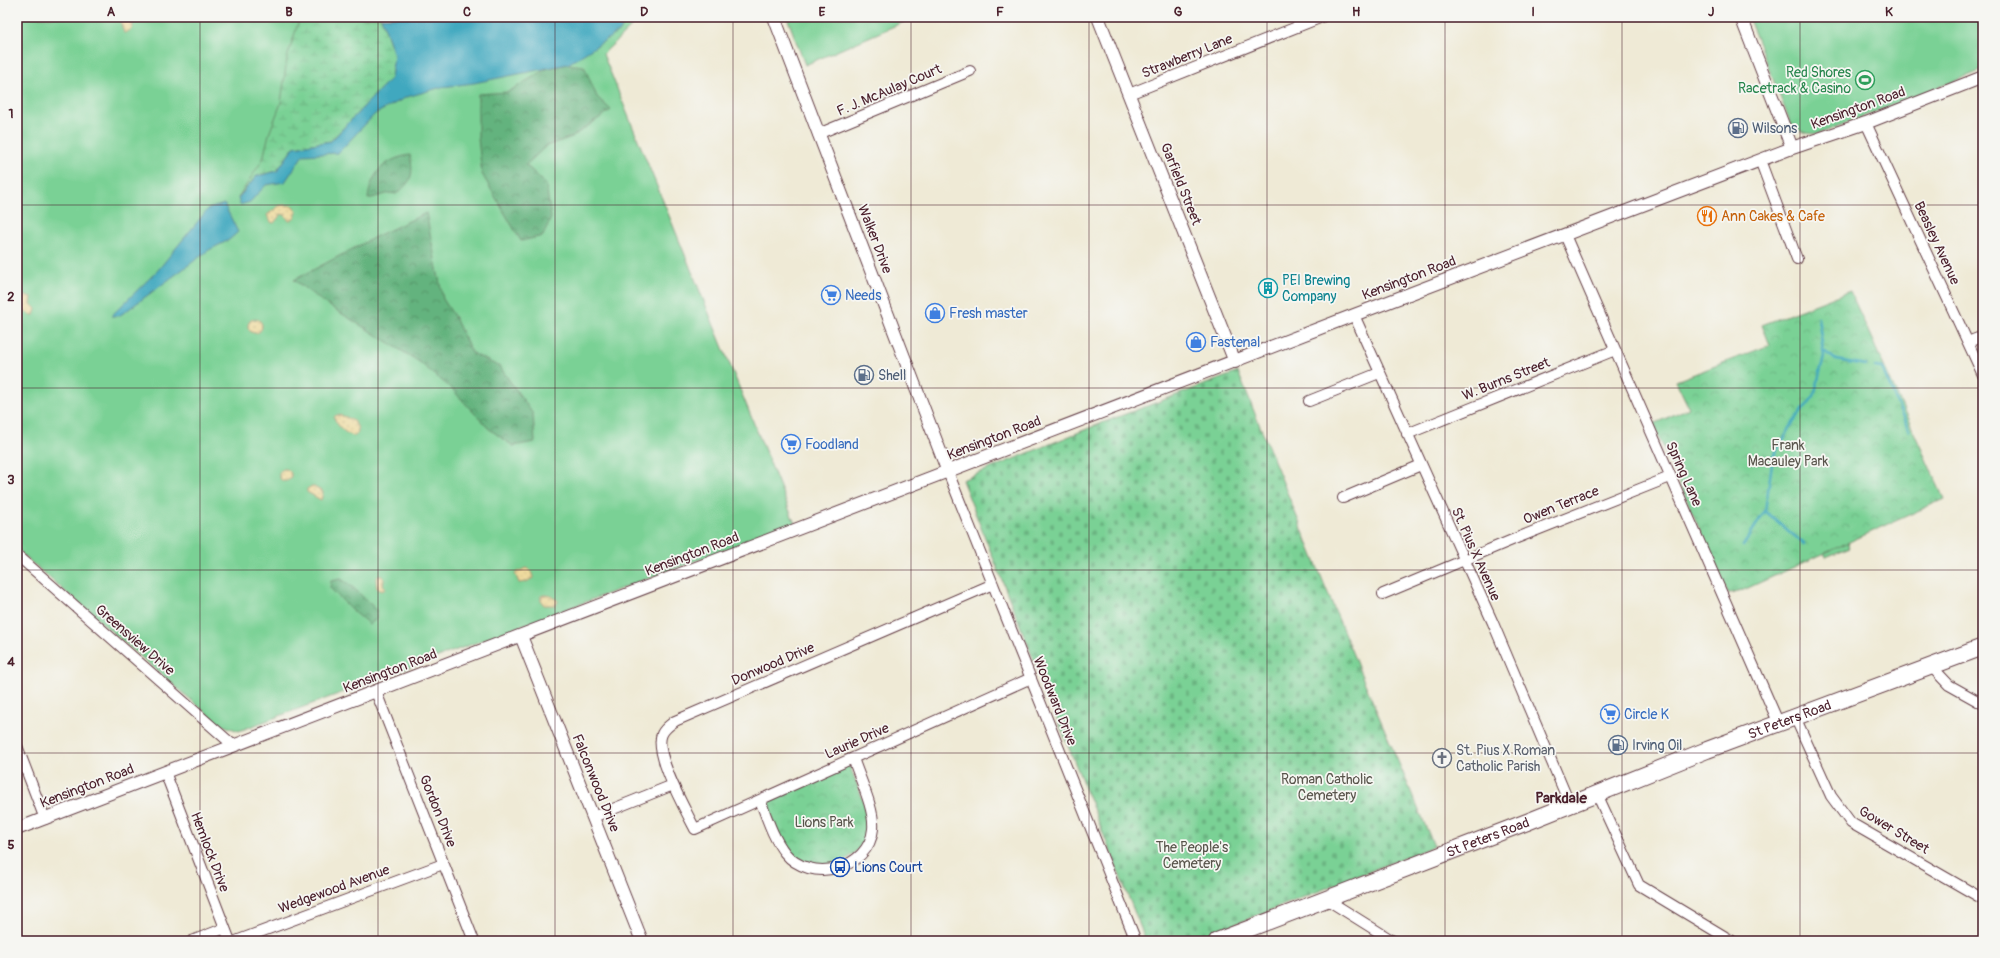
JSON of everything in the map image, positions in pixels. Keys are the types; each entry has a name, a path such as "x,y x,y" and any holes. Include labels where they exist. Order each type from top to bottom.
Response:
{"main road":[{"name":"St Peters Road","path":"1217,941 1795,717 1983,647"}],"street":[{"name":"Walker Drive","path":"774,17 948,472"},
{"name":"Garfield Street","path":"1098,17 1235,362"},
{"name":"Strawberry Lane","path":"1129,94 1322,17"},
{"path":"1741,17 1792,148"},
{"name":"F. J. McAulay Court","path":"818,134 970,71"},
{"name":"Kensington Road","path":"17,829 1354,315 1792,148 1866,123 1983,77"},
{"name":"Beasley Avenue","path":"1866,123 1983,375"},
{"path":"1760,160 1798,259"},
{"name":"Spring Lane","path":"1565,235 1779,724"},
{"name":"St. Pius X Avenue","path":"1354,315 1492,623 1570,805"},
{"path":"1968,342 1983,336"},
{"name":"W. Burns Street","path":"1407,434 1615,350"},
{"path":"1309,401 1379,373"},
{"path":"1343,498 1421,466"},
{"name":"Woodward Drive","path":"948,472 1136,941"},
{"name":"Owen Terrace","path":"1383,594 1463,560 1670,477"},
{"name":"Greensview Drive","path":"17,554 234,746"},
{"name":"Donwood Drive","path":"695,829 673,785 662,754 660,743 662,735 667,727 675,721 993,584"},
{"name":"Falconwood Drive","path":"521,636 642,941"},
{"path":"1931,666 1949,685 1983,704"},
{"name":"Laurie Drive","path":"695,829 1031,678"},
{"name":"Gordon Drive","path":"376,692 474,941"},
{"name":"Gower Street","path":"1795,717 1831,796 1851,823 1983,899"},
{"path":"17,746 45,819"},
{"path":"760,800 770,827 786,853 800,864 814,869 826,870 840,867 853,861 864,852 870,842 873,829 871,814 853,758"},
{"name":"Hemlock Drive","path":"165,772 230,941"},
{"path":"593,817 673,785"},
{"path":"1597,794 1639,885 1732,941"},
{"name":"Wedgewood Avenue","path":"236,941 443,864"},
{"path":"1326,899 1392,941"},
{"path":"192,941 225,928"}],"green space":[{"path":"17,17 641,17 603,54 795,524 239,731 219,724 17,550"},
{"path":"300,17 381,17 394,55 391,78 331,141 294,147 277,171 257,176 238,198 263,159 269,134 281,103 287,58"},
{"path":"787,17 907,17 908,20 805,65"},
{"name":"Red Shores Racetrack & Casino","path":"1748,17 1983,17 1983,70 1821,133 1805,133 1791,124"},
{"path":"568,64 584,66 597,97 611,110 572,137 546,146 526,165 546,184 551,218 543,236 521,241 482,174 478,138 478,94 508,92 548,68"},
{"path":"410,155 412,173 406,186 396,194 390,193 368,199 372,182 380,169 393,160"},
{"path":"426,213 443,299 454,316 472,353 500,367 533,414 535,442 513,446 488,428 452,389 418,361 323,302 294,280 377,236"},
{"name":"Frank Macauley Park","path":"1850,291 1944,499 1739,592 1728,593 1653,424 1689,408 1676,381 1770,345 1762,325"},
{"path":"1238,372 1358,667 1434,846 1192,941 1146,941 962,480 1099,424"},
{"path":"1844,533 1850,547 1826,557 1820,544"},
{"path":"341,579 355,589 376,609 377,619 369,624 352,610 330,588 331,581"},
{"name":"Lions Park","path":"849,764 867,816 866,832 861,845 853,855 842,862 829,865 815,865 801,860 789,851 781,841 765,802"}],"sand":[{"path":"122,17 131,17 133,27 124,33 121,23"},
{"path":"279,206 293,206 297,212 295,217 289,221 285,215 281,214 274,223 271,222 267,215"},
{"path":"21,297 32,297 31,304 36,309 34,315 26,312 21,305 19,300"},
{"path":"255,319 260,321 262,326 260,331 255,333 250,331 248,326 250,321"},
{"path":"337,415 348,418 354,422 358,428 358,432 355,436 348,434 340,427 334,417"},
{"path":"285,469 289,471 291,475 289,479 285,481 281,479 279,475 281,471"},
{"path":"312,486 323,492 321,500 307,492 307,489"},
{"path":"526,568 531,571 533,578 526,582 519,583 515,573"},
{"path":"382,576 384,579 383,585 386,588 382,591 377,588 376,578"},
{"path":"541,596 551,596 558,601 556,605 544,605 541,601"}],"water":[{"path":"381,17 627,17 620,31 568,64 474,83 442,87 407,97 375,114 338,153 303,155 285,182 266,185 250,202 240,205 238,198 257,176 277,171 294,147 331,141 391,78 394,55"},
{"path":"224,204 238,232 229,240 209,250 119,316 111,316 158,270 208,209"}],"waterway":[{"path":"1804,544 1765,511 1773,457 1793,423 1814,396 1824,356 1818,318"},
{"path":"1824,351 1836,360 1866,365"},
{"path":"1875,367 1882,368 1909,431"},
{"path":"1743,546 1765,511"}],"place":[{"name":"Red Shores Racetrack & Casino","path":"1865,80"},
{"name":"Wilsons","path":"1738,128"},
{"name":"Ann Cakes & Cafe","path":"1707,216"},
{"name":"PEI Brewing Company","path":"1268,288"},
{"name":"Needs","path":"831,295"},
{"name":"Fresh master","path":"935,313"},
{"name":"Fastenal","path":"1196,342"},
{"name":"Shell","path":"864,375"},
{"name":"Foodland","path":"791,444"},
{"name":"Circle K","path":"1610,714"},
{"name":"Irving Oil","path":"1618,745"},
{"name":"St. Pius X Roman Catholic Parish","path":"1442,758"},
{"name":"Lions Court","path":"840,867"}],"district":[{"name":"Parkdale","path":"1561,798"}],"park label":[{"name":"Roman Catholic Cemetery","path":"1327,788"},
{"name":"The People's Cemetery","path":"1192,856"}]}
